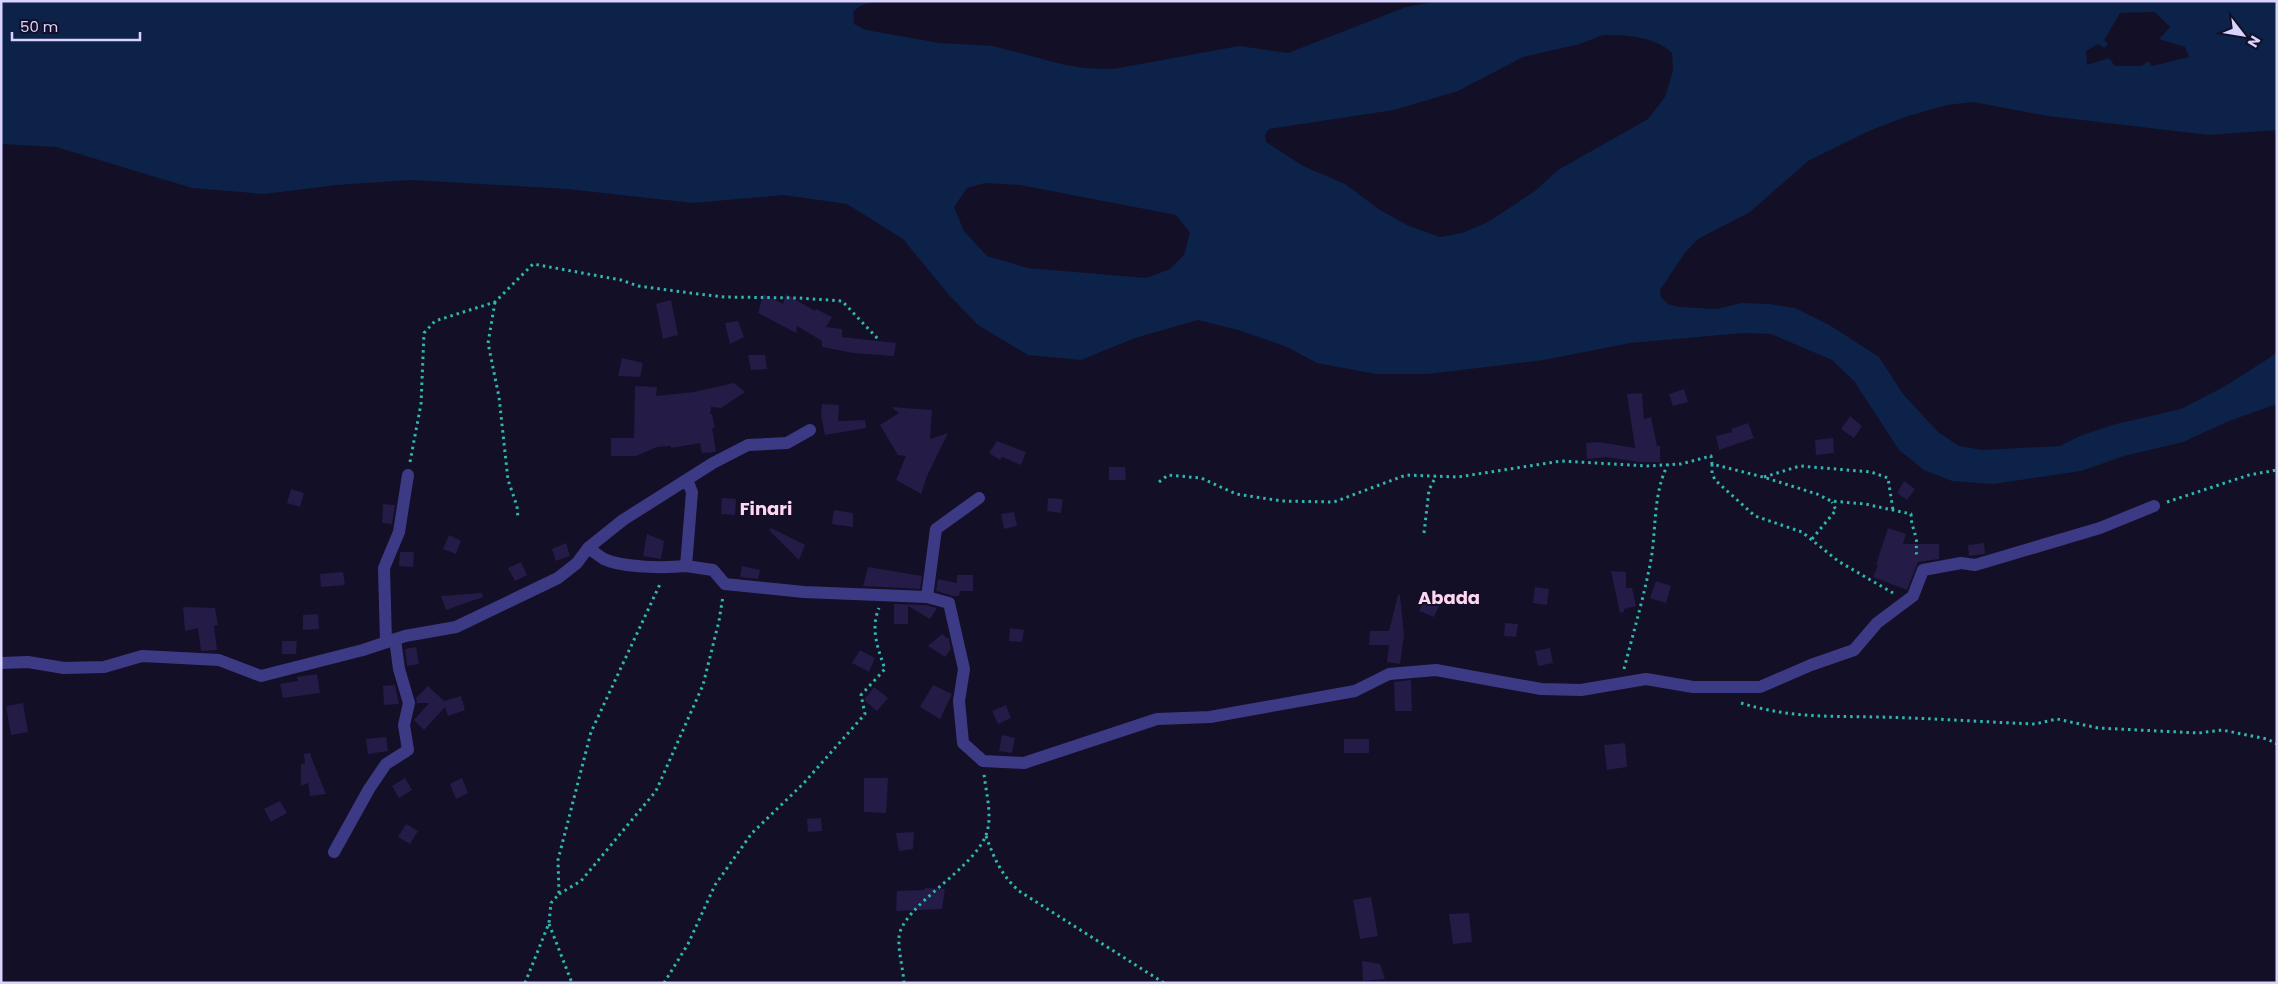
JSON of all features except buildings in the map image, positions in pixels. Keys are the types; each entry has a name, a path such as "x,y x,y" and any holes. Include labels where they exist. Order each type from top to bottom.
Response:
{"street":[{"path":"1,663 28,662 64,668 104,667 142,656 219,660 261,676 390,640 456,627 492,612 558,578 577,563 588,548 623,520 748,445 787,444 810,430"},
{"path":"334,852 369,789 386,764 408,750 404,725 409,703 390,640 384,568 399,532 408,475"},
{"path":"686,566 692,492 687,480"},
{"path":"927,597 936,529 979,498"},
{"path":"588,548 606,559 667,568 686,566 713,570 725,584 804,592 927,597 949,603 964,669 959,701 963,742 983,761 1024,763 1157,719 1210,717 1355,691 1389,674 1436,670 1541,689 1582,690 1646,679 1693,687 1760,687 1811,665 1854,650 1877,623 1914,596 1923,570 1961,563 1975,565 2100,528 2154,506"}],"path":[{"path":"408,475 421,404 425,358 424,333 435,321 495,302 533,264 622,280 638,286 698,294 725,297 799,298 842,301 878,339"},
{"path":"495,302 488,342 498,397 508,480 517,506 518,518"},
{"path":"1159,482 1168,475 1201,478 1236,494 1282,500 1334,502 1406,474 1458,477 1561,461 1647,466 1681,464 1711,456 1712,473 1715,480 1755,516 1802,532 1838,561 1887,591 1908,600"},
{"path":"1620,684 1650,563 1652,529 1660,479 1668,464"},
{"path":"1712,464 1763,477 1817,494 1832,501 1865,504 1911,514 1911,526 1916,540 1914,551 1923,570"},
{"path":"1763,477 1800,466 1871,472 1888,478 1893,510"},
{"path":"2154,506 2249,476 2277,470"},
{"path":"1424,534 1429,490 1436,476"},
{"path":"1812,539 1836,510 1832,501"},
{"path":"559,894 558,860 591,732 667,568"},
{"path":"525,983 549,923 551,903 559,894 581,881 656,791 703,685 719,621 725,584"},
{"path":"664,983 688,944 716,885 752,833 803,784 865,714 861,695 885,669 876,644 874,618 885,596"},
{"path":"1736,701 1770,712 1809,716 2035,724 2057,719 2098,728 2198,733 2222,730 2267,739 2277,744"},
{"path":"904,983 899,936 910,915 952,878 975,853 986,836 989,820 983,761"},
{"path":"986,836 1005,879 1019,890 1164,983"},
{"path":"549,923 572,983"}],"water":[{"path":"1,1 875,1 860,6 853,12 854,24 866,30 940,43 993,46 1061,64 1084,68 1113,69 1239,46 1288,53 1406,7 1439,1 2277,1 2277,130 2209,135 2048,116 1973,102 1947,105 1908,116 1869,131 1808,161 1750,212 1698,239 1684,254 1660,290 1661,297 1668,304 1679,307 1717,309 1741,303 1769,304 1795,308 1831,326 1879,357 1903,394 1938,432 1959,446 1983,450 2060,446 2082,435 2116,424 2181,409 2227,385 2277,353 2277,404 2229,421 2183,442 2124,456 2081,471 1993,484 1952,481 1924,470 1899,450 1854,381 1832,360 1771,334 1743,333 1630,343 1544,360 1428,374 1376,374 1317,363 1285,346 1238,330 1198,320 1135,338 1081,360 1028,355 978,325 950,296 903,239 847,204 784,195 693,203 567,189 411,180 337,185 264,194 192,188 56,147 1,144","holes":["2155,12 2170,27 2159,39 2185,47 2189,57 2152,66 2148,61 2142,66 2115,66 2109,58 2087,65 2086,51 2098,44 2105,48 2108,44 2104,40 2120,13","1603,35 1621,35 1649,40 1665,47 1672,53 1673,71 1665,97 1648,119 1558,170 1535,191 1488,222 1462,233 1440,237 1409,226 1380,210 1345,184 1303,166 1266,142 1265,135 1269,129 1394,110 1458,91 1523,57 1580,44","985,183 1020,185 1176,215 1190,233 1184,255 1170,269 1146,278 1028,268 987,256 964,231 954,207 967,188"]}],"district":[{"name":"Finari","path":"766,508"},
{"name":"Abada","path":"1449,597"}]}
